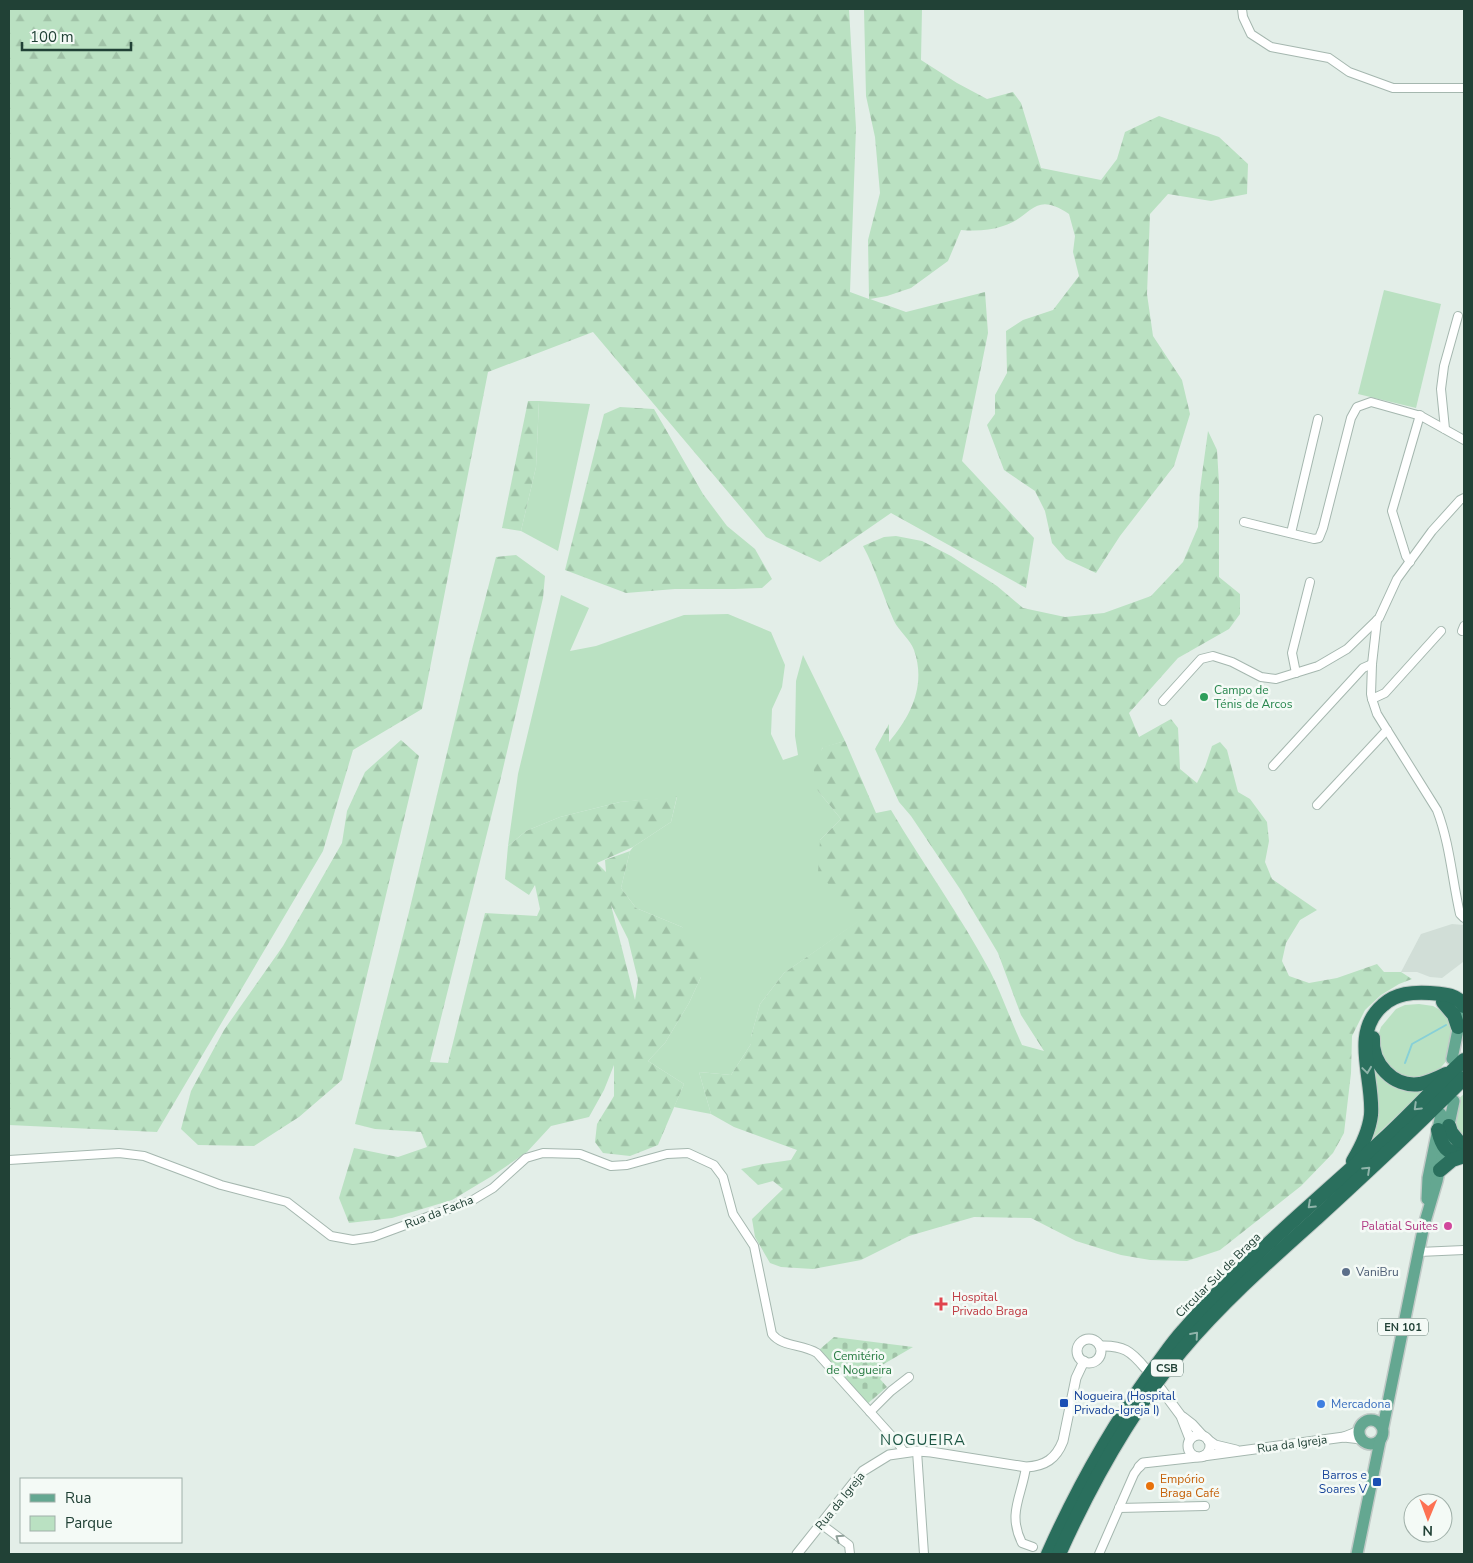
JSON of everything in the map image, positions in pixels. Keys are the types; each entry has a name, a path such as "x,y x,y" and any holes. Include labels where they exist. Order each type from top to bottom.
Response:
{"highway":[{"path":"1347,1171 1361,1148 1370,1125 1371,1104 1366,1064 1366,1039 1367,1030 1374,1015 1387,1002 1402,994 1419,993 1444,999 1464,987"},
{"path":"1444,999 1454,1015 1458,1027"},
{"path":"1458,1067 1421,1084 1400,1082 1381,1066 1373,1047 1374,1035 1378,1023 1392,1007 1408,1000 1460,999 1464,1003"},
{"name":"Circular Sul de Braga","path":"1059,1554 1082,1505 1110,1453 1150,1391 1180,1352 1241,1287 1452,1096 1458,1067"},
{"name":"Circular Sul de Braga","path":"1048,1554 1076,1495 1101,1449 1138,1391 1174,1342 1234,1278 1458,1067"},
{"path":"1452,1096 1464,1084"},
{"path":"1439,1150 1444,1128 1451,1132 1464,1152"},
{"path":"1439,1150 1450,1146 1464,1152"},
{"path":"1440,1170 1464,1152"}],"main road":[{"path":"1458,1067 1458,1027 1464,1003"},
{"path":"1444,1128 1452,1096"},
{"path":"1441,1114 1444,1128"},
{"name":"EN 101","path":"1424,1225 1440,1170 1439,1150"},
{"name":"EN 101","path":"1383,1427 1424,1225 1428,1178 1439,1150"},
{"name":"EN 101","path":"1372,1420 1388,1402"},
{"path":"1358,1554 1376,1463 1367,1439 1362,1424 1372,1420 1378,1422 1383,1427 1383,1435 1367,1439"}],"street":[{"path":"1242,9 1243,17 1251,34 1272,47 1329,58 1349,72 1393,88 1464,88"},
{"path":"1445,429 1441,389 1444,366 1458,316"},
{"path":"1244,522 1314,539 1319,538 1324,528 1351,418 1356,407 1370,402 1420,415 1464,440"},
{"path":"1410,562 1395,525 1392,511 1420,415"},
{"path":"1290,533 1318,419"},
{"path":"1464,498 1432,531 1396,579 1377,620 1371,694 1377,714 1437,810 1446,836 1460,914 1464,918"},
{"path":"1296,673 1292,653 1310,582"},
{"path":"1163,701 1201,659 1213,656 1232,662 1261,676 1276,679 1318,666 1348,649 1377,620"},
{"path":"1372,699 1385,692 1441,631"},
{"path":"1273,766 1363,668 1372,664"},
{"path":"1317,806 1387,730"},
{"name":"Rua da Facha","path":"9,1160 119,1153 144,1156 221,1185 287,1202 331,1236 353,1240 373,1237 473,1200 494,1188 526,1158 543,1152 580,1154 611,1166 626,1166 667,1154 688,1153 714,1165 723,1177 733,1214 754,1246 772,1334 776,1340 809,1348 817,1353 904,1452"},
{"path":"1419,1252 1464,1250"},
{"path":"1095,1340 1100,1346 1101,1353 1098,1360 1091,1363 1084,1362 1079,1358 1078,1347 1083,1341 1095,1340"},
{"path":"1100,1346 1114,1345 1126,1349 1145,1368"},
{"name":"Rua da Igreja","path":"797,1554 863,1471 888,1455 917,1451 1026,1467 1047,1463 1059,1450 1063,1441 1076,1378 1084,1362"},
{"path":"870,1412 910,1377"},
{"name":"Rua da Igreja","path":"1161,1389 1181,1416 1215,1445 1239,1451"},
{"name":"Rua da Igreja","path":"1181,1416 1189,1441"},
{"path":"1169,1460 1193,1436 1205,1437 1210,1447 1206,1454 1200,1456 1190,1452 1189,1441"},
{"name":"Rua da Igreja","path":"1139,1467 1143,1463 1344,1437 1367,1439"},
{"path":"917,1451 924,1554"},
{"path":"1026,1467 1016,1502 1015,1518 1017,1532 1022,1543 1033,1547"},
{"path":"1099,1554 1134,1474 1139,1467"},
{"path":"1119,1508 1205,1506"},
{"path":"821,1524 850,1545 850,1554"}],"shaded area":[{"path":"1452,924 1464,925 1463,962 1442,978 1430,977 1417,972 1401,972 1421,934"}],"green space":[{"path":"9,9 849,9 856,128 850,292 869,299 868,240 880,193 875,137 866,96 864,9 922,9 921,60 987,99 1013,92 1021,103 1041,168 1101,180 1117,159 1125,132 1159,116 1219,137 1248,164 1247,194 1211,201 1168,194 1150,214 1147,294 1153,336 1182,380 1190,414 1174,466 1120,536 1096,573 1066,559 1052,543 1045,511 1035,491 1004,470 987,425 995,414 995,395 1007,373 1006,331 1023,320 1053,310 1079,276 1073,252 1075,236 1069,214 1048,204 1040,205 1003,226 982,230 961,230 948,261 911,288 887,296 870,299 906,312 985,292 988,333 962,461 1034,538 1026,588 891,513 820,562 766,537 593,332 488,372 422,709 353,750 323,851 157,1132 9,1125"},
{"path":"1384,290 1441,304 1416,408 1358,394"},
{"path":"528,401 539,401 536,467 521,531 502,528"},
{"path":"539,401 590,404 558,551 521,531 536,467"},
{"path":"620,407 654,409 703,494 727,526 755,549 772,579 762,588 675,589 626,593 565,570 604,414"},
{"path":"1208,431 1217,450 1219,577 1240,594 1240,614 1229,629 1178,658 1129,713 1139,737 1171,719 1178,728 1180,769 1197,783 1212,746 1220,742 1227,750 1238,792 1250,799 1267,822 1269,841 1265,862 1272,879 1317,910 1300,920 1286,943 1282,961 1289,976 1309,983 1337,978 1377,964 1384,972 1401,972 1412,979 1399,984 1381,995 1365,1010 1352,1036 1351,1073 1344,1133 1333,1153 1301,1186 1220,1250 1187,1261 1150,1260 1121,1255 1076,1241 1031,1218 974,1217 909,1236 861,1260 813,1269 781,1267 770,1263 755,1237 752,1219 783,1189 773,1181 758,1185 741,1169 791,1160 797,1150 734,1127 711,1114 699,1072 731,1075 751,1044 751,1037 760,1004 784,973 861,919 818,873 820,840 841,819 818,791 813,767 823,747 845,741 876,813 891,810 978,950 990,971 1022,1045 1044,1051 1021,1015 998,953 960,889 911,816 899,802 875,749 889,724 889,742 904,721 915,699 918,675 914,650 894,621 863,546 884,537 896,536 922,541 951,556 997,586 1023,608 1065,617 1104,613 1151,596 1183,562 1198,527 1200,489"},
{"path":"516,555 545,576 543,598 501,777 430,1062 448,1063 485,913 537,916 540,909 535,885 529,895 505,879 508,846 526,831 560,817 620,802 677,796 671,822 633,847 597,863 606,872 605,860 630,851 621,888 636,908 682,927 706,952 701,977 689,1003 665,1043 648,1061 684,1084 658,1145 630,1156 603,1153 595,1142 597,1124 614,1096 614,1065 604,1090 589,1117 551,1126 527,1152 452,1200 392,1218 349,1223 339,1198 354,1148 398,1157 427,1147 421,1132 375,1129 355,1124 496,557","holes":["611,905 628,939 638,980 635,1000"]},
{"path":"561,595 589,608 570,651 596,646 684,615 728,614 771,632 785,665 782,687 772,709 771,734 783,760 798,755 795,736 796,681 803,655 845,741 822,748 818,791 841,819 820,840 862,919 784,973 760,1004 751,1037 751,1044 731,1075 699,1072 711,1114 674,1107 684,1084 648,1061 665,1043 689,1003 701,977 682,927 636,908 621,888 630,851 633,847 671,822 677,797 620,802 560,817 526,831 508,846 518,774"},
{"path":"401,740 419,756 342,1080 299,1117 254,1146 198,1145 181,1129 191,1091 224,1030 283,946 342,843 347,811 365,772"},
{"path":"1405,1005 1433,1006 1442,1011 1449,1020 1452,1033 1447,1060 1438,1071 1425,1078 1409,1080 1384,1067 1377,1039 1381,1027 1396,1009"},
{"path":"1374,1065 1382,1078 1393,1087 1414,1092 1423,1091 1367,1144"},
{"path":"1464,1094 1464,1141 1454,1127 1457,1100"},
{"name":"Cemitério de Nogueira","path":"834,1337 913,1347 882,1365 888,1372 880,1379 887,1387 866,1405 819,1350"}],"waterway":[{"path":"1405,1063 1412,1044 1446,1025"}],"place":[{"name":"Campo de Ténis de Arcos","path":"1204,697"},
{"name":"Palatial Suites","path":"1448,1226"},
{"name":"VaniBru","path":"1346,1272"},
{"name":"Hospital Privado Braga","path":"941,1304"},
{"name":"Nogueira (Hospital Privado-Igreja I)","path":"1064,1403"},
{"name":"Mercadona","path":"1321,1404"},
{"name":"Barros e Soares V","path":"1377,1482"},
{"name":"Empório Braga Café","path":"1150,1486"}],"district":[{"name":"NOGUEIRA","path":"923,1440"}]}
